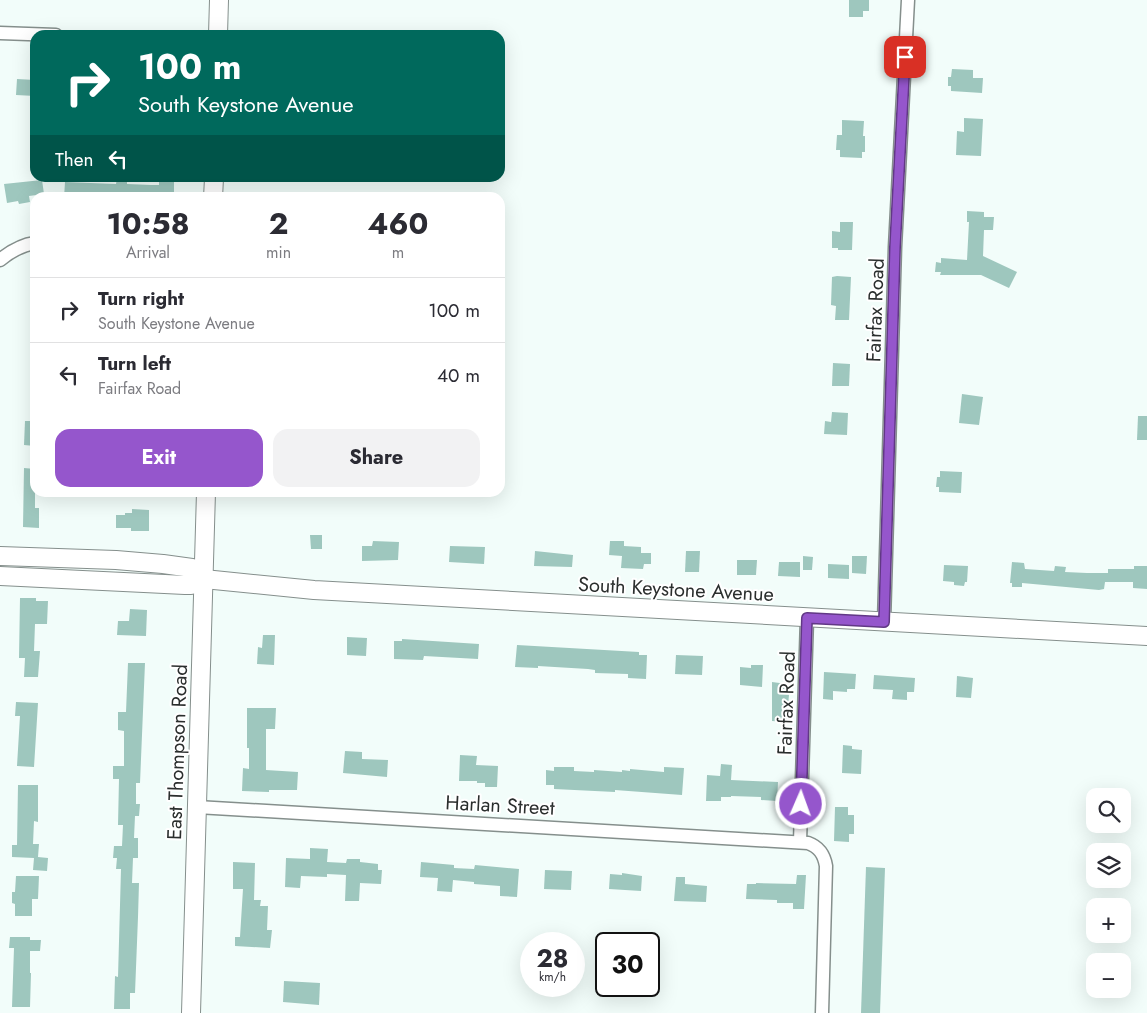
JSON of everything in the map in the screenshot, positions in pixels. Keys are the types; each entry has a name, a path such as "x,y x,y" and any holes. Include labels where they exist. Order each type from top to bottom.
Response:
{"main road":[{"path":"218,30 219,0"},
{"name":"East Thompson Road","path":"191,1013 206,497"},
{"name":"South Keystone Avenue","path":"0,556 116,560 163,564 192,568 204,579"},
{"name":"South Keystone Avenue","path":"0,576 185,585 191,585 204,579 314,590 1147,636"}],"street":[{"name":"Fairfax Road","path":"884,622 895,247 908,0"},
{"path":"0,33 30,34"},
{"path":"0,260 20,246 30,244"},
{"name":"Fairfax Road","path":"800,842 807,618"},
{"name":"Harlan Street","path":"197,806 800,842"},
{"path":"800,842 808,842 815,846 824,858 826,866 822,1013"}],"building":[{"path":"849,0 869,0 869,11 863,11 863,17 849,17"},
{"path":"952,69 973,70 973,78 983,78 982,93 951,91 951,86 948,86 948,77 951,77"},
{"path":"17,79 30,80 30,96 16,95"},
{"path":"964,118 983,119 981,156 956,155 957,131 964,132"},
{"path":"842,120 864,121 865,152 862,152 862,158 840,157 840,150 836,150 837,135 842,135"},
{"path":"42,182 44,192 30,192 30,202 19,204 18,201 7,203 4,184"},
{"path":"65,182 116,184 116,182 127,182 127,184 159,185 159,182 174,182 174,192 64,192"},
{"path":"967,211 984,212 984,217 994,217 993,230 984,230 983,256 1017,272 1009,288 981,275 940,275 941,272 935,272 936,262 941,263 941,258 967,260 969,222 967,222"},
{"path":"840,222 853,222 852,250 832,248 832,231 840,232"},
{"path":"832,277 851,277 849,320 835,320 836,306 831,305"},
{"path":"833,363 850,364 849,386 832,386"},
{"path":"962,394 983,397 979,425 959,423"},
{"path":"832,412 848,413 847,435 824,434 825,421 831,422"},
{"path":"1138,416 1147,416 1147,440 1137,440"},
{"path":"25,421 30,421 30,446 24,445"},
{"path":"24,468 30,469 30,497 35,497 35,508 39,508 39,528 23,527"},
{"path":"940,471 962,472 961,493 939,492 939,487 936,487"},
{"path":"132,509 149,510 149,531 131,531 131,528 116,528 116,515 132,513"},
{"path":"310,535 322,535 322,549 311,549"},
{"path":"373,541 399,542 398,560 362,561 362,546 372,546"},
{"path":"610,541 624,541 624,546 641,547 641,553 651,553 651,564 644,564 643,569 621,568 622,556 609,555"},
{"path":"450,546 485,547 484,564 449,562"},
{"path":"535,551 573,555 572,567 534,566"},
{"path":"686,551 700,551 699,572 685,572"},
{"path":"803,556 813,557 812,570 803,570"},
{"path":"852,556 867,556 866,574 852,573"},
{"path":"737,560 757,560 756,575 737,575"},
{"path":"779,562 800,562 800,577 778,576"},
{"path":"1012,562 1024,563 1025,569 1054,571 1055,566 1066,567 1065,572 1087,573 1108,573 1108,569 1134,569 1134,566 1147,566 1147,589 1133,588 1133,582 1105,582 1104,589 1099,590 1022,583 1022,587 1012,587 1012,583 1010,583"},
{"path":"828,564 849,565 849,579 828,578"},
{"path":"944,565 968,566 967,582 965,582 964,586 954,585 954,582 943,581"},
{"path":"20,598 36,598 36,601 48,601 47,624 35,624 34,651 40,651 38,677 24,677 25,658 19,658"},
{"path":"130,609 147,610 146,636 117,635 118,621 129,621"},
{"path":"263,635 275,635 274,665 257,664 258,647 262,648"},
{"path":"347,637 367,638 366,656 347,655"},
{"path":"402,639 479,644 478,659 424,656 423,660 394,659 394,641 402,641"},
{"path":"517,645 639,652 639,655 647,655 646,679 628,678 628,674 595,673 595,670 588,669 538,666 538,668 515,667"},
{"path":"676,655 703,656 702,675 675,674"},
{"path":"128,663 145,663 140,783 136,783 136,804 140,804 139,816 135,816 134,838 138,838 138,858 133,858 132,883 139,883 135,993 130,993 130,1009 114,1009 115,976 118,977 121,869 116,869 117,858 113,858 114,846 122,846 123,825 118,825 119,779 113,779 113,766 124,766 124,731 118,730 118,712 126,712"},
{"path":"751,665 763,665 762,687 740,685 740,667 751,668"},
{"path":"824,672 856,674 855,689 847,689 847,692 833,691 833,700 823,699"},
{"path":"874,675 915,678 914,692 907,692 907,700 892,699 893,690 873,689"},
{"path":"957,676 973,678 971,698 956,697"},
{"path":"772,682 787,684 789,694 787,722 772,721"},
{"path":"16,702 38,703 34,767 17,766 20,716 15,716"},
{"path":"247,708 276,708 275,729 266,729 266,770 298,772 297,790 242,791 243,768 249,769"},
{"path":"843,745 852,746 852,749 862,750 861,774 842,773"},
{"path":"345,751 362,752 362,759 388,760 387,777 343,773"},
{"path":"460,755 477,756 476,765 498,766 497,787 485,787 485,783 477,783 477,781 459,781"},
{"path":"721,764 732,765 731,780 778,782 777,801 761,800 761,797 731,796 721,797 721,801 706,801 707,775 720,776"},
{"path":"554,767 574,767 574,771 594,772 594,770 622,772 622,770 630,771 630,769 664,772 664,767 684,768 682,795 615,790 615,792 554,789 554,785 546,785 546,770 554,771"},
{"path":"18,785 38,785 38,822 34,821 33,844 39,844 38,857 48,858 47,871 33,870 34,858 12,857 12,845 17,845"},
{"path":"835,807 848,807 848,815 854,815 854,834 849,834 849,842 834,841"},
{"path":"310,848 328,849 327,862 346,863 347,859 360,859 360,862 378,864 378,870 382,870 381,884 360,883 359,901 345,901 346,875 327,874 327,877 301,876 300,888 285,887 286,858 310,859"},
{"path":"233,862 255,863 254,900 261,900 260,906 268,906 267,930 272,930 270,948 235,946 235,937 240,937 243,889 233,889"},
{"path":"421,862 454,865 454,868 474,869 475,865 519,869 517,897 500,896 500,886 453,880 452,892 437,891 438,878 420,877"},
{"path":"866,867 885,868 880,1013 861,1013"},
{"path":"545,870 572,871 571,890 544,889"},
{"path":"622,873 642,876 641,891 609,889 610,874 622,875"},
{"path":"797,875 806,875 804,909 793,909 793,903 777,903 777,900 746,899 747,884 796,884"},
{"path":"16,876 39,876 38,899 32,899 32,916 15,916 12,892 15,892"},
{"path":"676,877 685,877 685,884 707,886 706,902 674,901"},
{"path":"10,937 30,937 30,940 41,940 40,951 30,951 30,1007 12,1007 14,948 9,948"},
{"path":"284,981 320,983 319,1005 283,1002"}],"route":[{"path":"801,804 807,618 884,622 895,247 905,57"}]}
